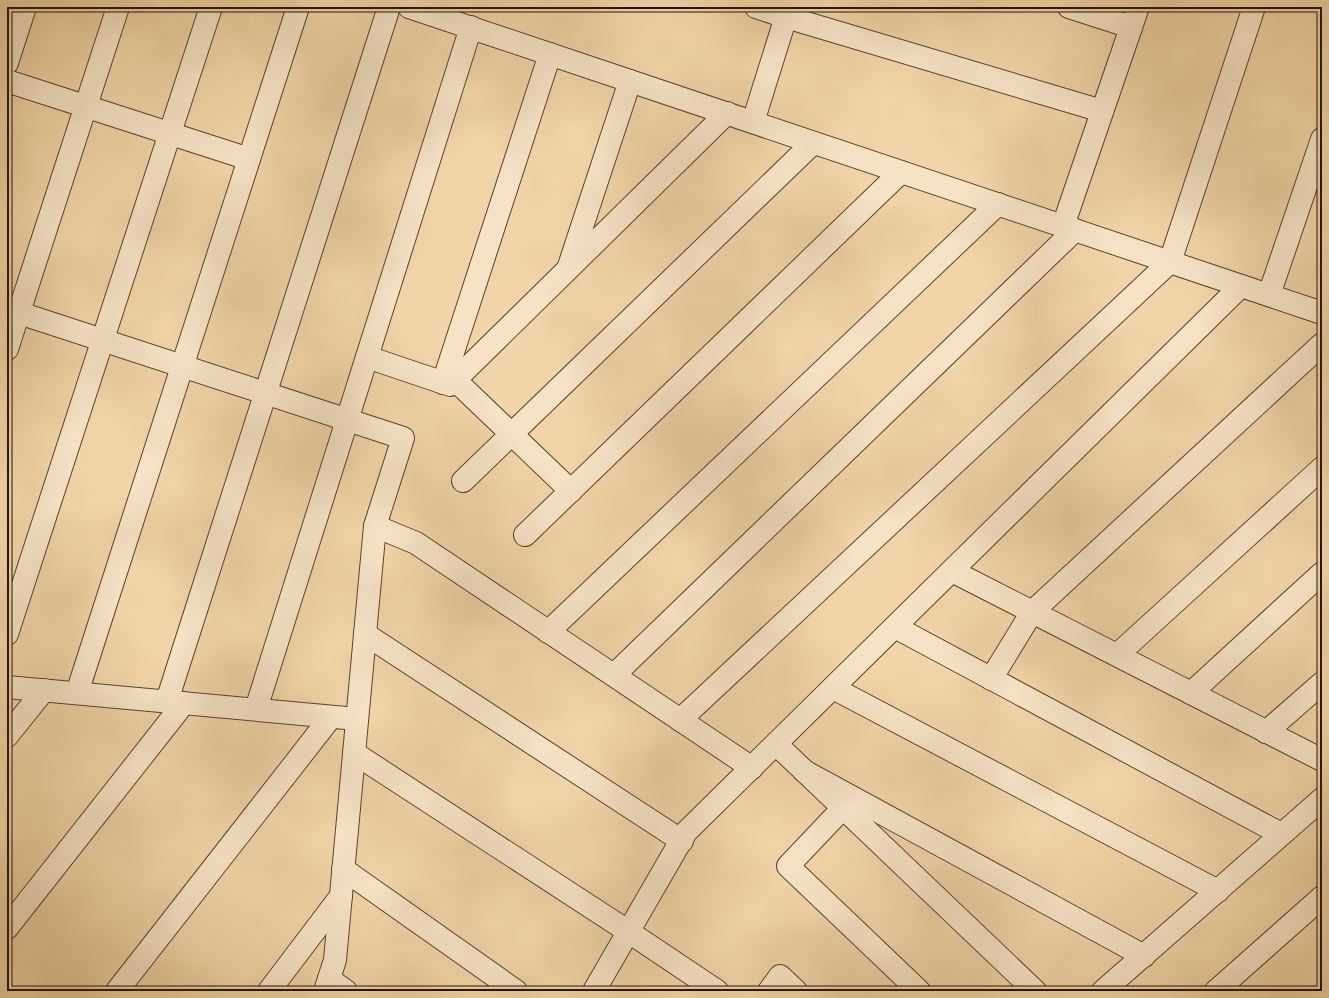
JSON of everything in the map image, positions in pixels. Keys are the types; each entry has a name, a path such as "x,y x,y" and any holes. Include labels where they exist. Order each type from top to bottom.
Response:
{"street":[{"path":"7,63 25,7"},
{"path":"7,349 13,311 86,107 118,7"},
{"path":"7,634 211,7"},
{"path":"77,693 298,7"},
{"path":"7,928 176,702 265,393 389,7"},
{"path":"756,7 788,12 1102,111"},
{"path":"1069,7 1131,28"},
{"path":"614,676 1069,228 1102,111 1138,7"},
{"path":"680,720 1170,262 1254,7"},
{"path":"417,8 471,28 1322,313"},
{"path":"752,122 788,12"},
{"path":"256,709 471,28"},
{"path":"449,381 550,54"},
{"path":"7,81 249,159"},
{"path":"568,270 630,81"},
{"path":"449,381 568,270 727,113"},
{"path":"1269,295 1315,181 1322,139"},
{"path":"463,481 813,142"},
{"path":"525,535 901,172"},
{"path":"548,632 998,204"},
{"path":"594,991 686,832 1241,286"},
{"path":"13,311 403,438 375,526 333,987"},
{"path":"991,679 1032,612 1322,344"},
{"path":"367,358 449,381 511,434 570,492"},
{"path":"1117,655 1322,468"},
{"path":"375,526 416,543 752,768"},
{"path":"952,571 1322,760"},
{"path":"1191,693 1322,573"},
{"path":"895,627 1281,834"},
{"path":"365,634 682,841"},
{"path":"1266,732 1322,682"},
{"path":"7,687 357,719"},
{"path":"833,688 1218,890"},
{"path":"7,736 44,690"},
{"path":"117,991 331,717"},
{"path":"776,744 1035,991"},
{"path":"354,753 717,991"},
{"path":"804,771 1144,956"},
{"path":"1103,991 1322,798"},
{"path":"843,808 788,866 919,991"},
{"path":"343,869 516,991"},
{"path":"268,991 341,896"},
{"path":"1216,991 1322,897"},
{"path":"769,991 780,976 796,991"}]}
